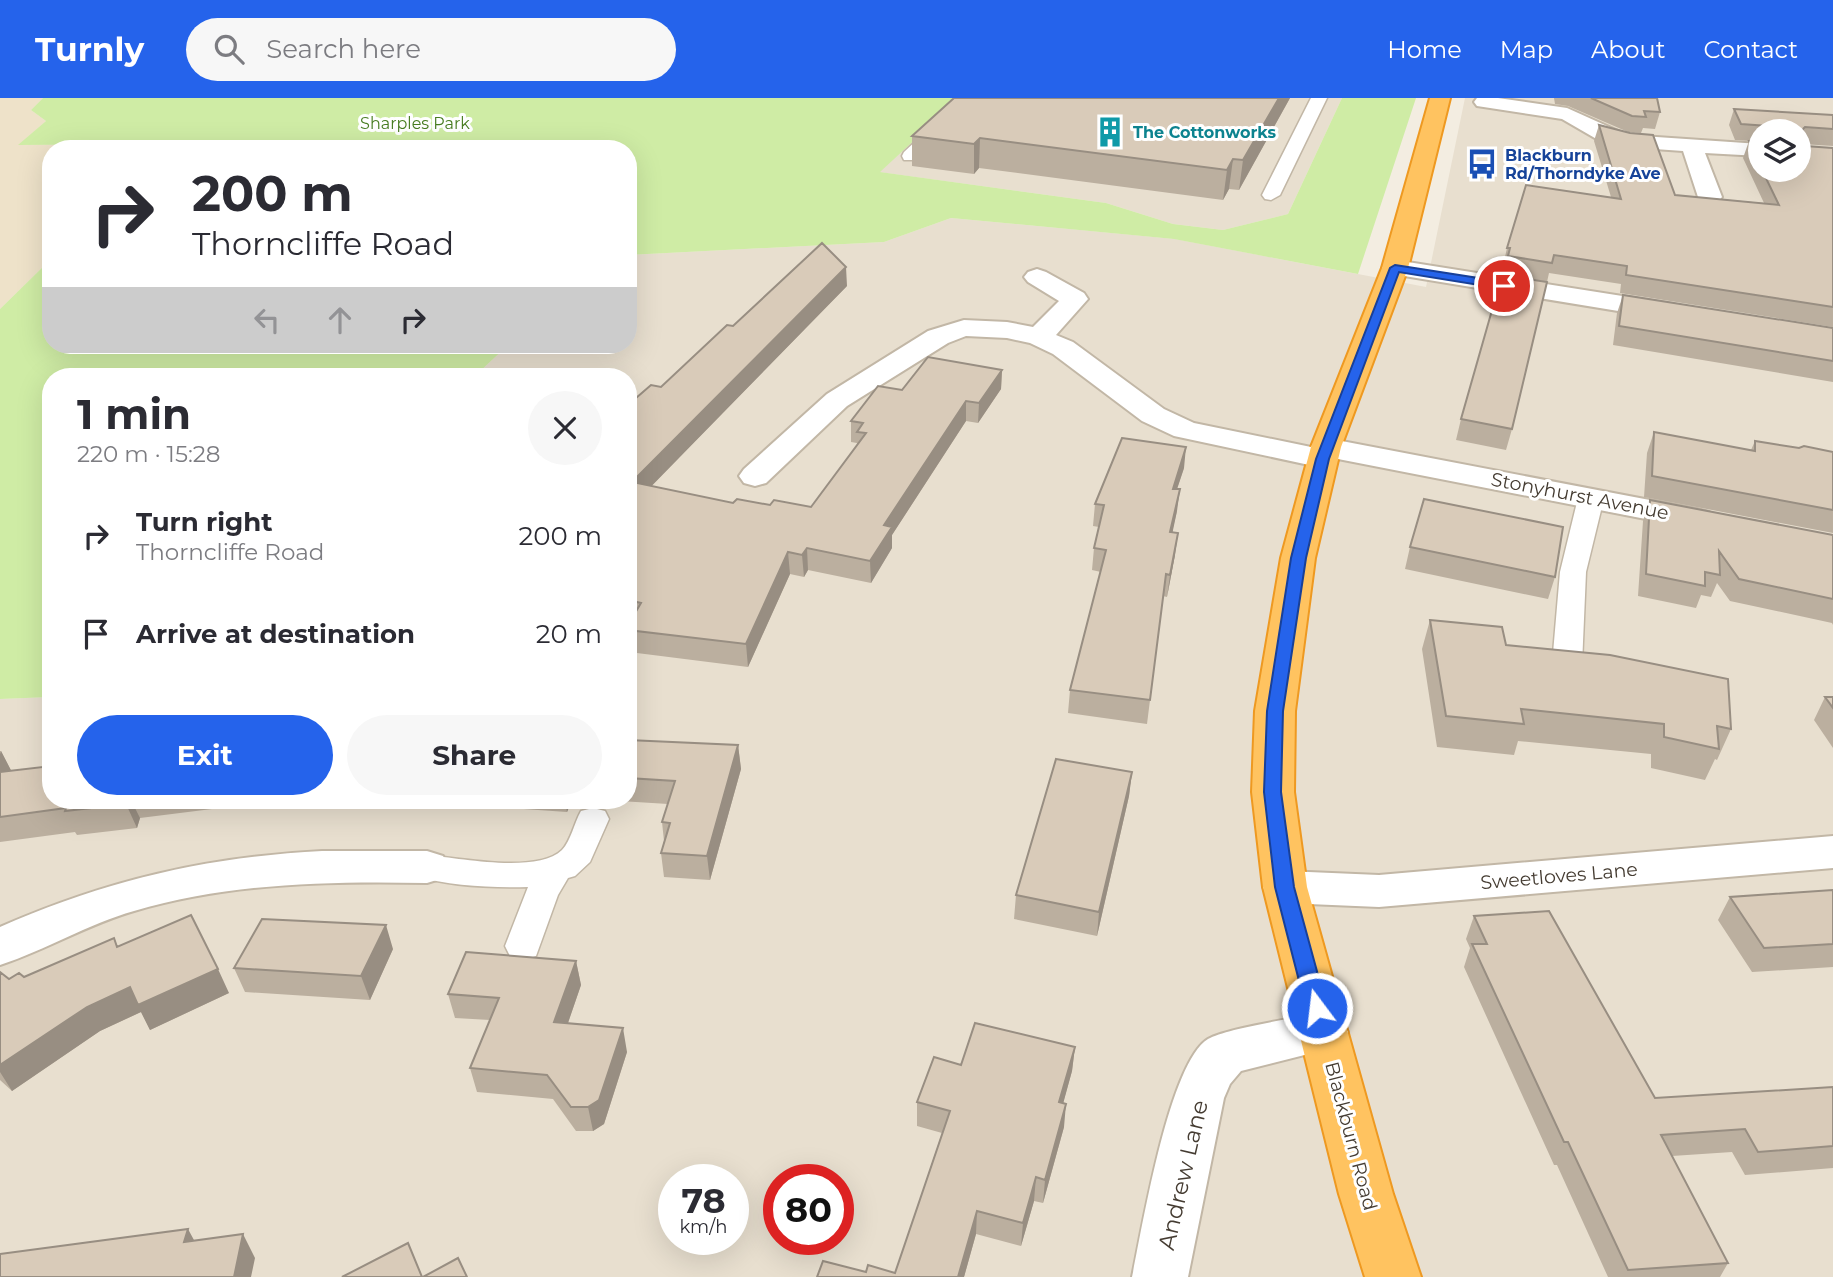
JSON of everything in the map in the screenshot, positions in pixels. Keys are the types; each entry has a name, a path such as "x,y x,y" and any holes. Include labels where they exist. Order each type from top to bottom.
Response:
{"highway":[{"name":"Blackburn Road","path":"1393,1277 1366,1194 1285,887 1273,792 1275,711 1298,558 1324,453 1395,268 1440,98"}],"street":[{"path":"1484,102 1567,114 1616,139 1748,149"},
{"path":"1692,146 1710,197"},
{"path":"1395,268 1696,316"},
{"path":"1037,277 1075,299 1040,337"},
{"name":"Stonyhurst Avenue","path":"723,472 769,480 788,448 837,400 938,337 964,328 1007,330 1040,337 1063,348 1153,415 1185,430 1591,498 1726,525"},
{"name":"Sweetloves Lane","path":"1285,887 1379,891 1833,852"},
{"path":"0,947 40,928 149,890 245,873 333,865 427,867"},
{"name":"Andrew Lane","path":"1160,1277 1198,1098 1209,1072 1226,1054 1323,1032"}],"lane":[{"path":"910,156 971,98"},
{"path":"1271,195 1319,98"},
{"path":"1567,665 1573,572 1591,498"},
{"path":"523,946 541,894 555,871 575,858 593,818"},
{"path":"427,867 506,874 555,871"}],"shaded area":[{"path":"0,98 43,98 31,110 46,121 19,145 42,145 42,268 0,309"},
{"name":"The Cottonworks","path":"960,98 1342,98 1288,214 1223,230 1173,224 1106,203 879,172"},
{"path":"1465,98 1833,98 1833,1277 0,1277 0,699 42,697 42,809 637,809 637,368 484,368 498,354 637,354 637,255 884,242 951,218 1175,239 1426,287"}],"green space":[{"name":"Sharples Park","path":"43,98 960,98 880,172 1106,203 1173,224 1223,230 1288,214 1342,98 1416,98 1358,274 1174,239 951,218 884,242 637,255 637,140 42,140 42,145 18,145 46,121 31,110"},
{"path":"42,268 42,354 498,354 484,368 42,368 42,697 0,699 0,309"}],"building":[{"name":"The Cottonworks","path":"954,98 1279,98 1243,160 1233,159 1227,170 980,138 974,144 912,136"},
{"path":"1591,98 1657,98 1660,112 1644,111 1646,117 1632,116"},
{"path":"1734,109 1833,115 1833,129 1811,127 1811,119 1748,119 1748,125 1741,124"},
{"path":"1599,125 1630,133 1653,135 1675,195 1779,205 1768,182 1811,182 1811,146 1833,148 1833,307 1626,275 1627,266 1554,255 1552,263 1508,256 1510,248 1507,248 1526,185 1621,199"},
{"path":"822,243 846,267 637,477 637,397 651,385 661,387 727,325 733,326"},
{"path":"1502,275 1547,282 1512,429 1461,419"},
{"path":"1623,295 1833,328 1833,361 1619,326"},
{"path":"928,357 1002,370 979,403 966,401 884,525 892,527 870,561 807,548 802,555 788,552 746,644 637,631 637,610 641,603 637,602 637,483 733,503 737,499 770,505 774,500 811,507 866,433 857,432 863,423 851,421 878,386 902,390"},
{"path":"1654,432 1755,451 1755,441 1833,452 1833,510 1652,476"},
{"path":"1122,438 1186,447 1173,489 1180,489 1170,532 1178,533 1170,575 1166,574 1150,700 1070,690 1106,550 1094,548 1104,505 1095,504"},
{"path":"1424,499 1563,527 1555,577 1410,547"},
{"path":"1650,500 1833,535 1833,599 1739,579 1719,551 1720,575 1705,572 1705,586 1646,574"},
{"path":"1430,620 1502,627 1506,645 1610,655 1728,679 1731,729 1717,726 1719,749 1664,737 1664,724 1521,709 1524,724 1446,716"},
{"path":"1825,697 1833,697 1833,708"},
{"path":"637,740 738,745 707,856 661,853 670,823 662,822 675,781 637,779"},
{"path":"1056,759 1132,772 1099,912 1016,895"},
{"path":"42,767 42,809 59,809 0,817 0,772"},
{"path":"1833,890 1833,944 1764,948 1730,897"},
{"path":"1549,911 1655,1098 1833,1087 1833,1146 1758,1152 1745,1129 1661,1135 1728,1263 1628,1270 1568,1142 1564,1142 1472,944 1487,944 1474,916"},
{"path":"191,915 218,969 138,1005 130,987 87,1007 0,1065 0,972 9,979 19,973 24,977 114,938 117,947"},
{"path":"262,919 386,925 361,976 234,968"},
{"path":"466,952 576,961 554,1022 623,1028 599,1100 588,1107 571,1107 547,1075 470,1068 499,998 448,994"},
{"path":"975,1023 1075,1047 1059,1102 1066,1104 1045,1180 1036,1177 1023,1223 977,1211 958,1277 817,1277 823,1261 866,1272 868,1265 895,1273 950,1111 917,1102 934,1057 961,1065"},
{"path":"188,1229 184,1242 243,1234 234,1277 0,1277 0,1254"},
{"path":"408,1243 422,1277 342,1277"},
{"path":"458,1258 467,1277 423,1277"}],"place":[{"name":"The Cottonworks","path":"1110,132"},
{"name":"Blackburn Rd/Thorndyke Ave","path":"1482,164"}],"route":[{"path":"1317,1008 1285,887 1273,792 1275,711 1286,634 1298,558 1326,447 1395,268 1504,286"}]}
